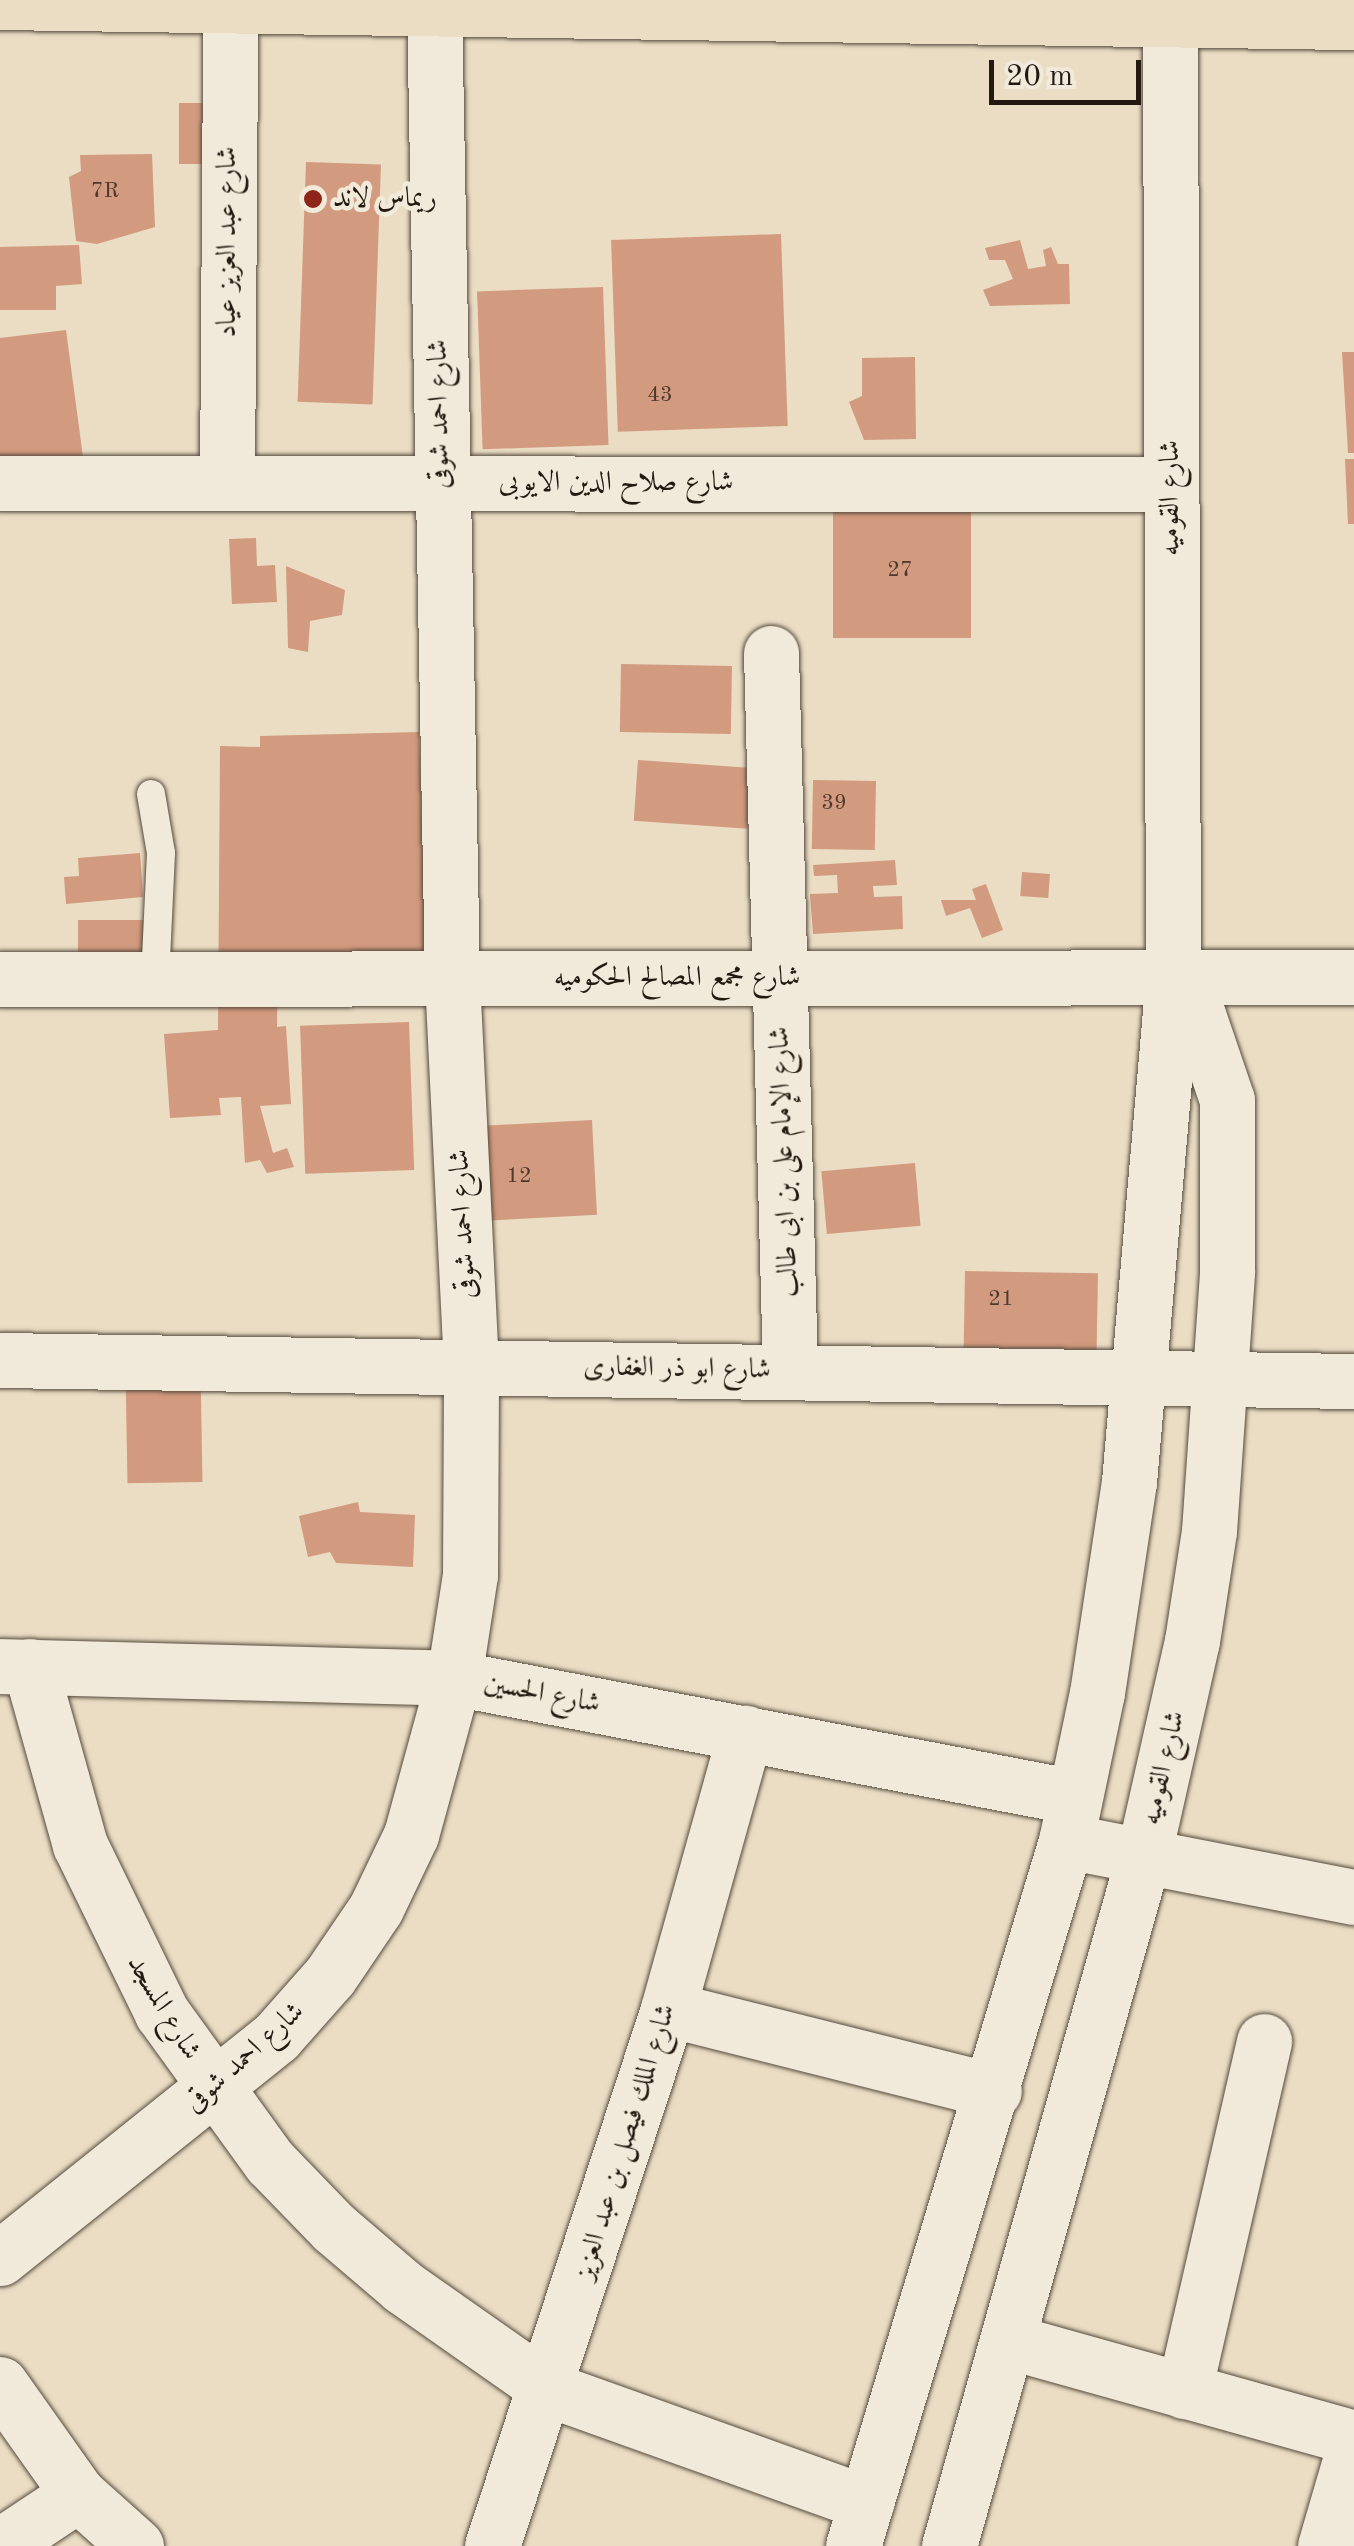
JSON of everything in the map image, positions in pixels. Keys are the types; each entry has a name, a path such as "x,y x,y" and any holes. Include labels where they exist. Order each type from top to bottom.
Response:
{"main road":[{"path":"0,2 434,8 1051,9 1170,19 1354,22"}],"street":[{"name":"شارع عبد العزيز عياد","path":"227,484 230,3"},
{"name":"شارع احمد شوقى","path":"0,2258 276,2037 330,1976 376,1908 411,1834 454,1678 470,1575 471,1367 452,978 434,8"},
{"name":"شارع القوميه","path":"859,2525 994,2090 1070,1819 1114,1588 1141,1376 1173,977 1170,19"},
{"name":"شارع صلاح الدين الايوبى","path":"0,483 1171,484"},
{"name":"شارع الإمام على بن ابى طالب","path":"770,653 790,1370"},
{"name":"شارع مجمع المصالح الحكوميه","path":"0,979 1354,976"},
{"name":"شارع القوميه","path":"948,2546 1011,2342 1143,1858 1192,1641 1209,1531 1220,1378 1227,1100 1198,1015 1173,977"},
{"name":"شارع ابو ذر الغفارى","path":"0,1360 1354,1381"},
{"name":"شارع الحسين","path":"15,1666 454,1678 745,1733 1070,1819 1143,1858 1354,1897"},
{"name":"شارع المسجد","path":"15,1666 88,1862 162,2014 213,2090 334,2228 402,2288 548,2389 859,2525"},
{"name":"شارع الملك فيصل بن عبد العزيز","path":"492,2546 548,2389 668,2009 745,1733"},
{"path":"668,2009 994,2090"},
{"path":"1184,2391 1264,2040"},
{"path":"1011,2342 1354,2438"},
{"path":"0,2384 78,2494 136,2546"},
{"path":"1325,2546 1354,2447"},
{"path":"0,2546 78,2494"}],"lane":[{"path":"151,794 162,853 155,979"}],"building":[{"path":"179,103 213,103 213,164 179,164"},
{"path":"152,154 155,227 97,244 76,241 69,177 81,171 80,155"},
{"path":"306,162 381,165 373,404 298,402"},
{"path":"781,234 788,426 618,432 611,240"},
{"path":"1020,240 1028,269 1046,266 1043,250 1051,247 1058,264 1069,264 1070,304 990,306 983,290 1013,279 1005,260 989,260 985,248"},
{"path":"79,245 82,284 56,286 56,310 0,310 0,247"},
{"path":"603,287 609,445 483,449 477,291"},
{"path":"66,330 83,457 0,467 0,338"},
{"path":"1342,352 1354,352 1354,453 1348,453"},
{"path":"915,357 916,439 864,440 849,402 862,396 862,358"},
{"path":"1345,459 1354,459 1354,524 1348,524"},
{"path":"833,493 971,493 971,638 833,638"},
{"path":"256,538 257,566 275,565 277,602 232,604 229,539"},
{"path":"286,566 345,590 342,615 310,621 308,652 288,648"},
{"path":"621,664 732,666 731,734 620,732"},
{"path":"419,732 426,954 278,958 277,1027 286,1026 291,1104 260,1106 273,1153 287,1148 294,1167 267,1173 260,1160 245,1163 241,1097 219,1098 221,1115 170,1118 164,1034 218,1030 220,746 260,747 260,736"},
{"path":"638,760 752,768 747,829 634,821"},
{"path":"813,780 876,781 875,850 812,849"},
{"path":"140,853 143,897 66,904 64,877 79,876 78,858"},
{"path":"895,860 897,885 873,886 874,897 902,896 903,929 813,934 810,894 838,893 837,875 814,876 813,865"},
{"path":"1022,872 1050,874 1048,898 1020,896"},
{"path":"986,884 1003,930 982,938 970,908 946,916 941,900 976,900 972,889"},
{"path":"78,920 153,920 153,963 78,963"},
{"path":"409,1022 414,1170 305,1174 300,1026"},
{"path":"592,1120 597,1215 474,1221 469,1126"},
{"path":"915,1163 920,1226 827,1234 821,1171"},
{"path":"965,1271 1098,1273 1096,1363 963,1361"},
{"path":"200,1340 202,1482 127,1483 125,1341"},
{"path":"358,1502 360,1512 415,1515 413,1567 336,1563 330,1552 308,1557 299,1516"}],"place":[{"name":"ريماس لاند","path":"313,199"}]}
